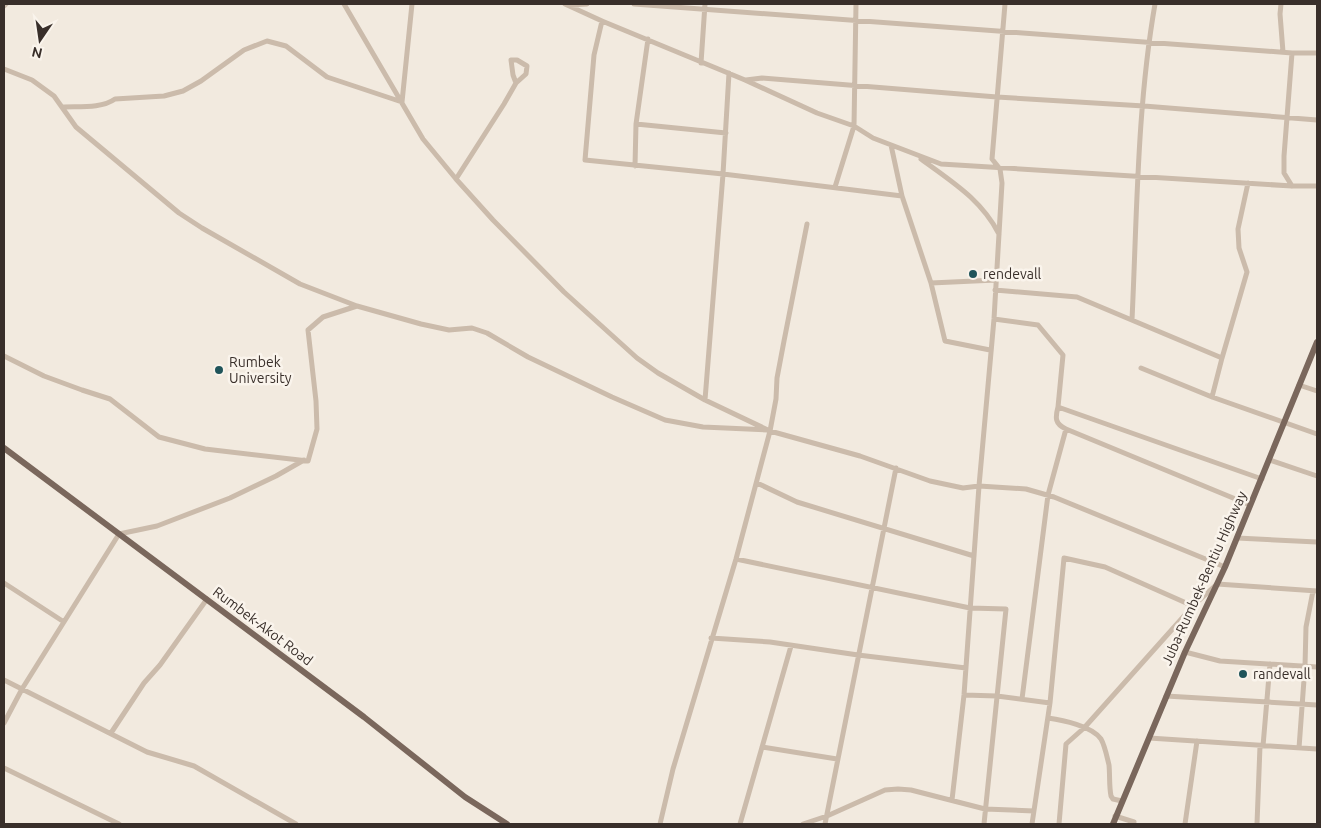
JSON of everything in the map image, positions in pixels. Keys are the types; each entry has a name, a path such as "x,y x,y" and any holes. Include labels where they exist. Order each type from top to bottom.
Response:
{"main road":[{"name":"Juba-Rumbek-Bentiu Highway","path":"1113,824 1185,652 1225,567 1317,343"},
{"name":"Rumbek-Akot Road","path":"4,448 364,717 465,796 507,824"}],"street":[{"path":"344,4 423,139 456,179 493,220 558,286 637,358 658,373 705,400 770,431 860,456 930,481 963,488 979,486 1026,489 1048,495 1225,567"},
{"path":"402,102 412,4"},
{"path":"569,4 587,4"},
{"path":"569,4 602,21 729,73 817,113 854,126 873,138 941,164 1000,169 1317,186"},
{"path":"634,4 705,6 1002,32 1292,53 1317,53"},
{"path":"835,187 854,126 856,4"},
{"path":"952,800 964,695 979,486 994,319 1002,182 1000,169 992,159 1005,4"},
{"path":"1132,320 1138,176 1148,42 1155,4"},
{"path":"1281,4 1280,14 1284,52"},
{"path":"701,62 705,6"},
{"path":"602,21 594,55 585,160 723,174 902,196"},
{"path":"635,166 636,124 648,39"},
{"path":"62,107 110,103 115,99 164,96 183,90 201,81 244,50 266,41 286,46 327,77 402,102"},
{"path":"1292,53 1284,156 1284,173 1292,186"},
{"path":"456,179 516,83 526,74 527,66 516,60 511,60 516,83"},
{"path":"4,69 32,80 54,96 76,127 179,213 300,284 357,306 421,324 449,330 472,328 487,333 528,357 665,420 703,427 770,431"},
{"path":"705,400 729,73"},
{"path":"745,80 762,78 1317,120"},
{"path":"636,124 726,133"},
{"path":"891,145 902,196 931,283 945,341 990,350"},
{"path":"917,156 964,190 993,223 999,234"},
{"path":"1212,397 1247,272 1239,248 1238,230 1248,183"},
{"path":"660,824 672,769 736,559 770,431 776,399 780,359 807,224"},
{"path":"931,283 996,280"},
{"path":"995,290 1077,297 1222,358"},
{"path":"4,356 44,376 110,399 159,437 205,449 308,461 317,429 316,401 308,330 323,316 357,306"},
{"path":"994,319 1038,325 1063,355 1056,422 1059,426 1250,505"},
{"path":"1141,368 1212,397 1317,434"},
{"path":"1299,385 1317,391"},
{"path":"1058,408 1262,479"},
{"path":"1022,699 1048,495 1066,429"},
{"path":"4,723 22,689 119,534 157,526 230,498 304,460"},
{"path":"1270,460 1317,476"},
{"path":"825,824 896,468"},
{"path":"757,483 797,502 974,556"},
{"path":"1237,538 1317,542"},
{"path":"1032,824 1050,703 1064,558 1105,567 1193,606"},
{"path":"736,559 970,608 1006,609 984,824"},
{"path":"4,584 64,622"},
{"path":"1060,824 1066,744 1084,728 1193,606 1217,584 1315,591 1306,627 1299,748"},
{"path":"111,733 144,683 160,665 207,599"},
{"path":"712,638 770,642 858,656 966,668"},
{"path":"740,824 791,646"},
{"path":"1185,652 1220,661 1317,667"},
{"path":"1257,824 1270,664"},
{"path":"4,680 147,752 194,766 296,824"},
{"path":"964,695 997,696 1050,703"},
{"path":"1166,696 1317,705"},
{"path":"1048,718 1062,720 1084,728 1095,733 1100,738 1109,765 1111,796 1113,799 1122,802"},
{"path":"1149,738 1317,749"},
{"path":"1185,824 1197,741"},
{"path":"762,747 837,759"},
{"path":"4,768 119,824"},
{"path":"803,824 827,816 885,790 898,788 985,809 1034,812"},
{"path":"1116,816 1134,822 1134,824"}],"place":[{"name":"rendevall","path":"973,274"},
{"name":"Rumbek University","path":"219,370"},
{"name":"randevall","path":"1243,674"}]}
